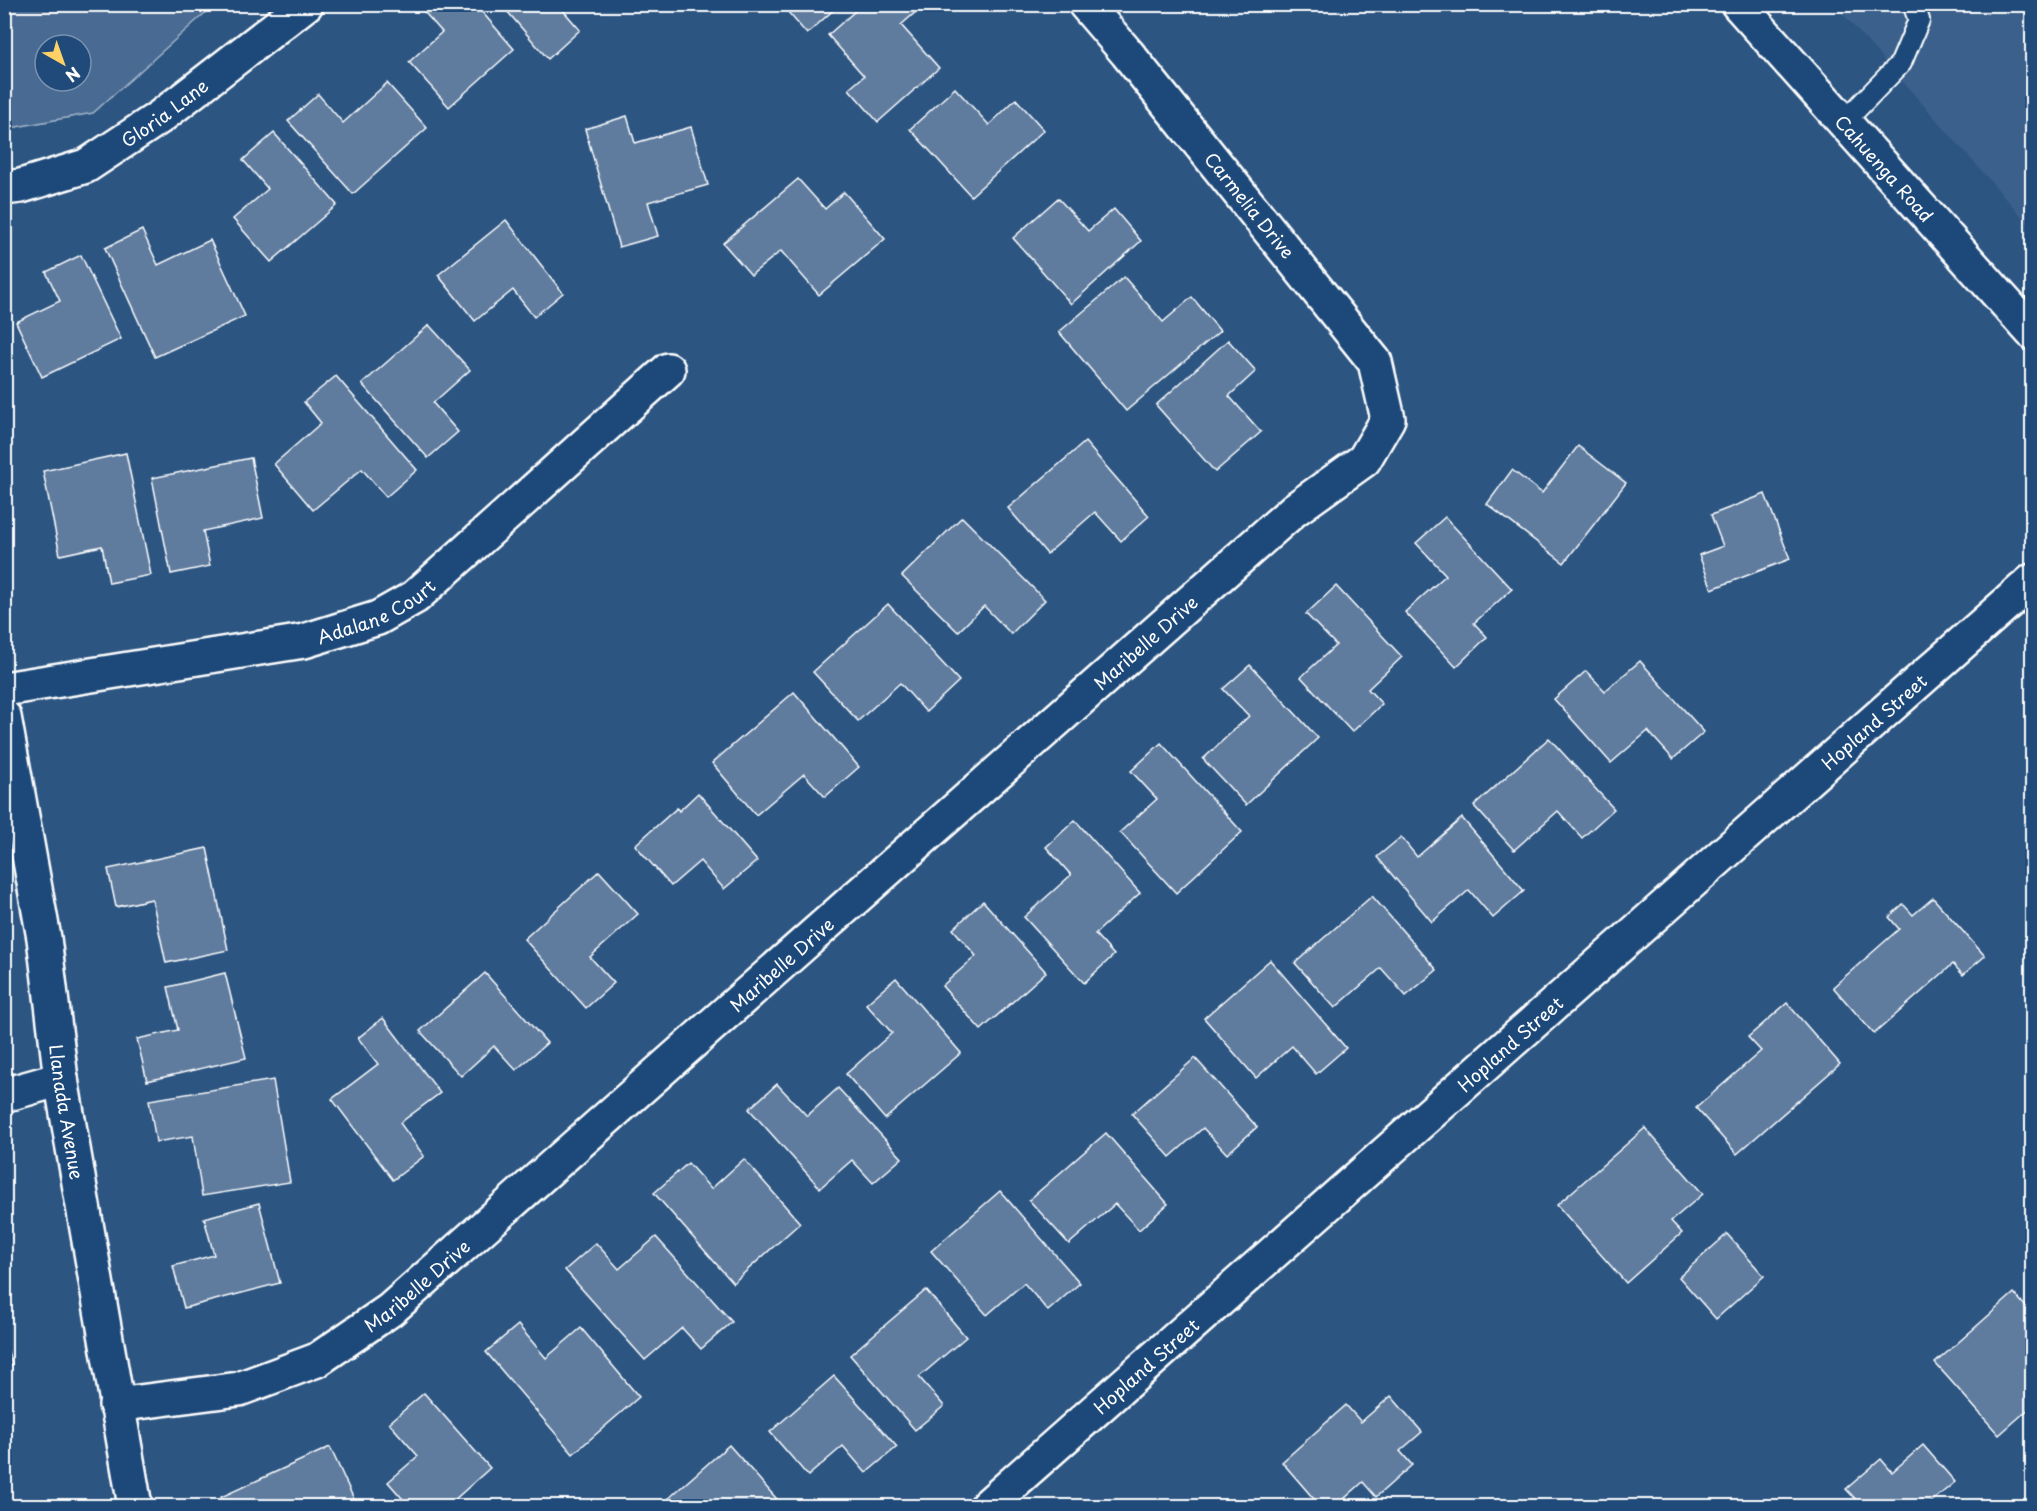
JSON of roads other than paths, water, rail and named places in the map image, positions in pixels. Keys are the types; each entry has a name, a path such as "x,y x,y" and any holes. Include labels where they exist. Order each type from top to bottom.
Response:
{"street":[{"name":"Gloria Lane","path":"4,188 21,186 86,166 160,117 306,4"},
{"name":"Carmelia Drive","path":"1085,4 1375,362 1388,419"},
{"name":"Cahuenga Road","path":"1738,4 2032,332"},
{"name":"Adalane Court","path":"4,689 304,642 378,618 415,597 668,370"},
{"name":"Maribelle Drive","path":"116,1405 239,1389 317,1360 390,1310 1294,510 1364,460 1388,419"},
{"name":"Hopland Street","path":"987,1506 2032,581"},
{"name":"Llanada Avenue","path":"4,717 44,938 61,1079 135,1506"},
{"path":"4,1095 61,1079"}],"lane":[{"path":"1843,123 1901,63 1919,20 1913,4"}]}
